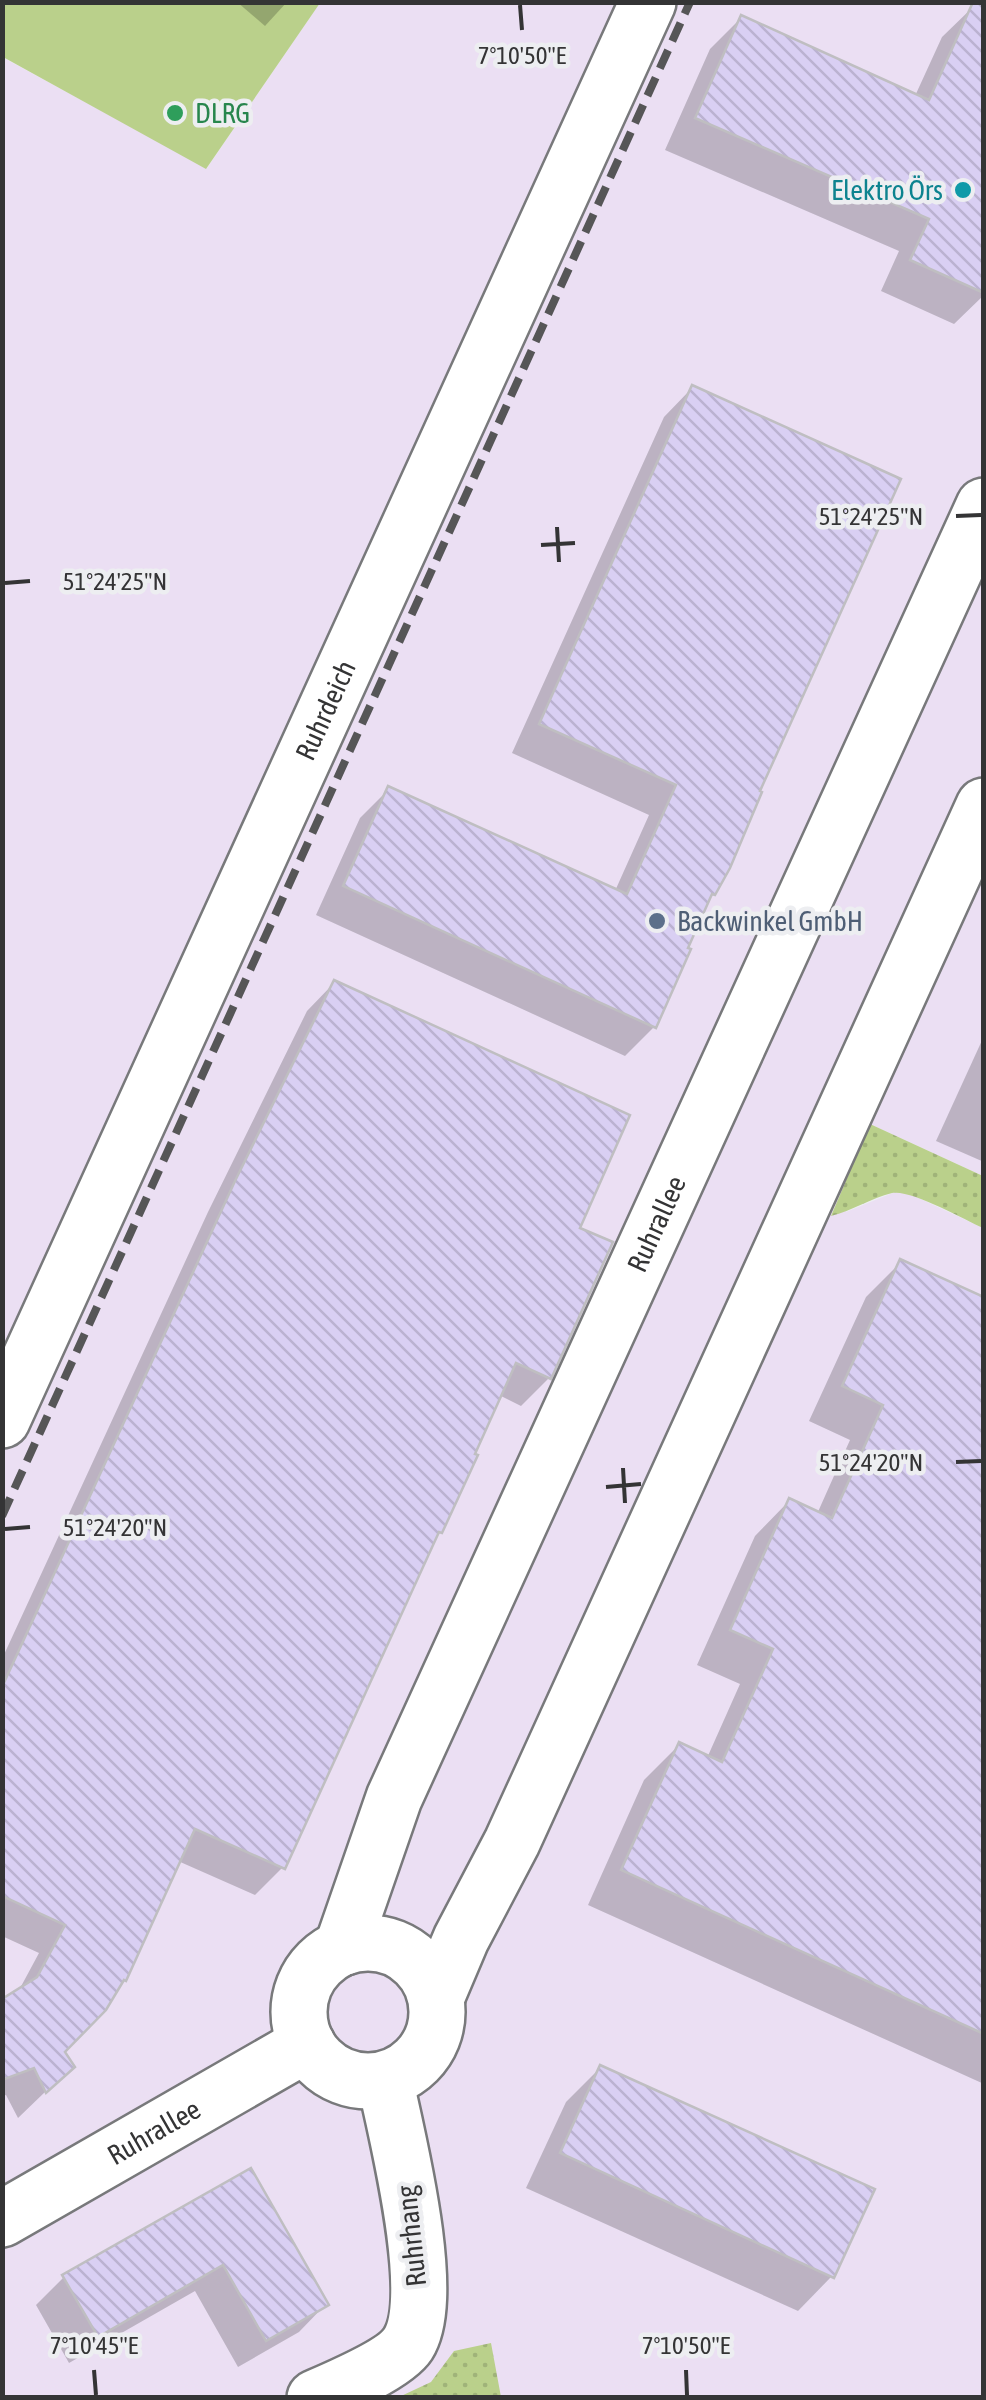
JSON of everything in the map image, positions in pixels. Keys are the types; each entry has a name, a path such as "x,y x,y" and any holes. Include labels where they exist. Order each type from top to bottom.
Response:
{"street":[{"name":"Ruhrdeich","path":"2,1420 648,2"},
{"name":"Ruhrallee","path":"2,2219 307,2044 299,2005 302,1988 322,1962 342,1948 394,1798 984,506"},
{"path":"436,1998 512,1842 984,806"},
{"path":"307,2044 334,2072 356,2080 385,2080 407,2069 424,2052 436,2022 436,1998 427,1975 416,1962 398,1949 369,1942 342,1948"},
{"name":"Ruhrhang","path":"315,2398 388,2362 408,2344 417,2316 420,2265 385,2080"}],"shaded area":[{"path":"320,3 983,3 983,1176 870,1124 860,1149 846,1212 895,1192 910,1194 983,1228 983,2397 3,2397 2,57 207,168"}],"green space":[{"name":"DLRG","path":"2,3 320,3 206,169 3,57"},
{"path":"870,1124 983,1176 983,1228 900,1193 884,1195 831,1216"},
{"path":"491,2343 501,2397 399,2397 431,2382 454,2351"}],"building":[{"path":"973,2 984,2 984,293 910,260 929,219 695,118 741,15 929,100"},
{"path":"692,385 901,479 760,791 730,868 715,895 712,894 656,1028 343,886 388,786 627,894 676,785 539,724"},
{"path":"334,980 630,1115 580,1228 613,1242 551,1379 516,1363 475,1454 478,1455 285,1869 195,1829 126,1981 106,2010 65,2052 75,2067 46,2093 34,2068 2,2080 2,1999 37,1977 65,1925 2,1896 2,1687 235,1181"},
{"path":"900,1259 984,1297 984,2034 621,1870 679,1742 722,1762 773,1649 730,1630 789,1498 832,1518 883,1405 842,1386"},
{"path":"600,2065 875,2189 834,2278 560,2153"},
{"path":"251,2168 329,2305 266,2341 223,2265 98,2337 62,2275"}],"railway":[{"path":"2,1516 690,2"}],"place":[{"name":"DLRG","path":"175,113"},
{"name":"Elektro Örs","path":"963,190"},
{"name":"Backwinkel GmbH","path":"657,921"}]}
